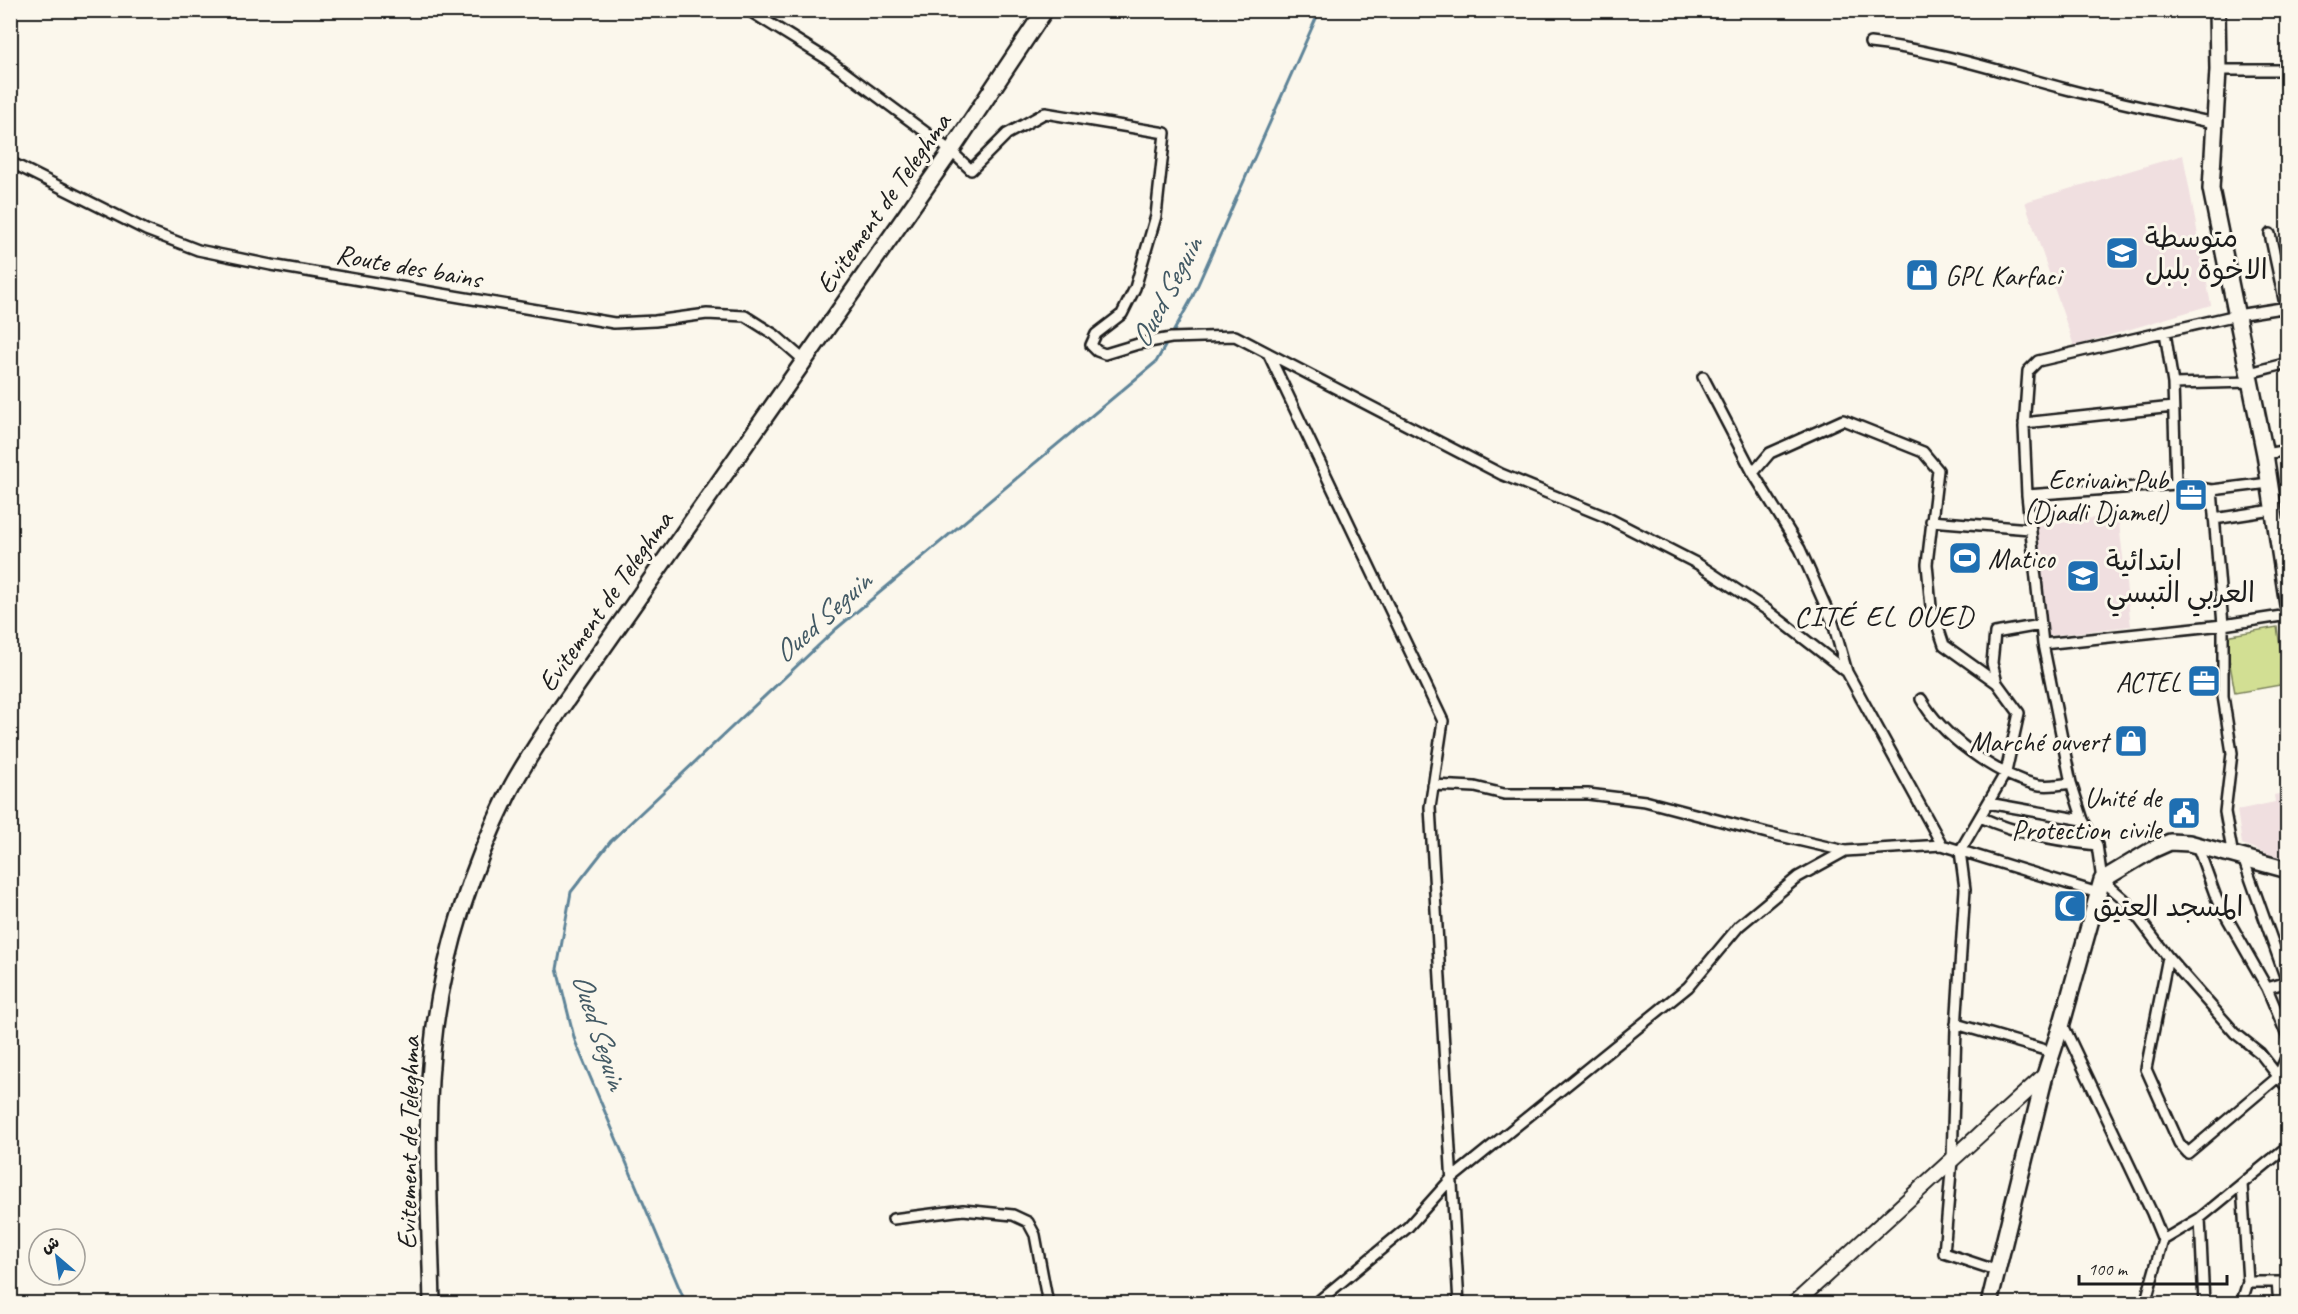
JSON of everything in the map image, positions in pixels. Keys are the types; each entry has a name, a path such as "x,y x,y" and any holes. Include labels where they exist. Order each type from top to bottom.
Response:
{"main road":[{"name":"Evitement de Teleghma","path":"432,1304 428,1125 435,1026 450,951 479,858 510,790 559,711 951,151 1045,10"},
{"path":"2217,10 2218,70 2211,189 2265,454 2285,570 2288,605"},
{"path":"1989,1304 2045,1075 2100,887 2152,850 2170,842 2197,845 2288,870"},
{"path":"1794,1304 2045,1075"}],"street":[{"path":"748,10 827,59 951,151 971,170 1007,134 1045,113 1165,133 1156,216 1135,288 1122,314 1096,334 1091,345 1097,351 1105,354 1138,344 1200,336 1235,336 1501,474 1606,517 1698,564 1767,610 1846,672"},
{"path":"1870,43 1959,59 2065,89 2214,123"},
{"path":"2218,70 2288,69"},
{"name":"Route des bains","path":"10,162 146,230 198,250 271,265 614,323 655,321 707,314 745,316 775,335 805,361"},
{"path":"2270,234 2288,318"},
{"path":"2100,887 2097,844 2083,820 2071,783 2043,644 2027,495 2024,423 2028,371 2038,361 2237,315 2286,307"},
{"path":"2165,332 2173,384 2176,484"},
{"path":"1268,352 1443,721 1430,807 1459,1304"},
{"path":"2173,384 2249,377 2288,363"},
{"path":"1703,377 1753,473 1800,549 1833,623 1846,672 1942,845"},
{"path":"2024,423 2173,407"},
{"path":"1753,473 1770,453 1843,420 1923,453 1938,470 1927,564 1931,607 1944,645 1997,683 2019,713 2006,772 1960,851 1965,889 1956,1024 1952,1160 1944,1253 1998,1271"},
{"path":"2265,454 2288,450"},
{"path":"2027,495 2176,484 2212,490 2269,483"},
{"path":"2212,490 2223,625 2223,696 2232,753 2225,812 2238,857 2287,982 2267,988"},
{"path":"2214,519 2273,510"},
{"path":"1931,521 2030,530"},
{"path":"2043,644 2223,625 2288,615"},
{"path":"1997,683 1992,663 1995,633 2041,625"},
{"path":"1921,699 1933,717 1955,740 1985,762 2036,785 2071,783"},
{"path":"1433,785 1475,787 1504,794 1588,794 1645,801 1767,833 1845,850 1942,845 2100,887 2124,899 2168,957 2235,1033 2260,1053 2288,1089"},
{"path":"1988,803 2083,820"},
{"path":"1980,817 1998,825 2064,842 2097,844"},
{"path":"2197,845 2217,900 2267,988 2288,1038"},
{"path":"1316,1304 1408,1227 1451,1179 1688,987 1739,926 1798,877 1845,850"},
{"path":"2168,957 2146,1069 2179,1143 2188,1153 2278,1077 2288,1053"},
{"path":"2062,1023 2163,1240 2145,1304"},
{"path":"1956,1024 2052,1052"},
{"path":"2163,1240 2200,1218 2288,1146"},
{"path":"2241,1304 2248,1282 2242,1184"},
{"path":"893,1219 963,1210 1013,1215 1028,1222 1035,1236 1048,1304"},
{"path":"2200,1218 2204,1304"},
{"path":"2248,1282 2288,1282"},
{"path":"2277,1282 2279,1304"}],"shaded area":[{"name":"متوسطة الاخوة بلبل","path":"2183,155 2211,305 2074,346 2025,202"},
{"name":"ابتدائية العربي التبسي","path":"2118,515 2131,626 2049,636 2035,525"},
{"path":"2287,792 2287,861 2242,844 2237,810 2275,802 2274,795"}],"green space":[{"path":"2277,627 2286,684 2235,693 2225,636"}],"waterway":[{"name":"Oued Seguin","path":"1171,336 1192,298 1318,14 1322,10"},
{"name":"Oued Seguin","path":"686,1304 575,1041 557,969 571,892 611,841 836,629 1156,362 1168,341"}],"place":[{"name":"متوسطة الاخوة بلبل","path":"2122,253"},
{"name":"GPL Karfaci","path":"1922,275"},
{"name":"Ecrivain Pub (Djadli Djamel)","path":"2191,495"},
{"name":"Matico","path":"1965,558"},
{"name":"ابتدائية العربي التبسي","path":"2083,576"},
{"name":"ACTEL","path":"2204,681"},
{"name":"Marché ouvert","path":"2131,741"},
{"name":"Unité de Protection civile","path":"2184,813"},
{"name":"المسجد العتيق","path":"2070,906"}],"district":[{"name":"CITÉ EL OUED","path":"1884,616"}]}
